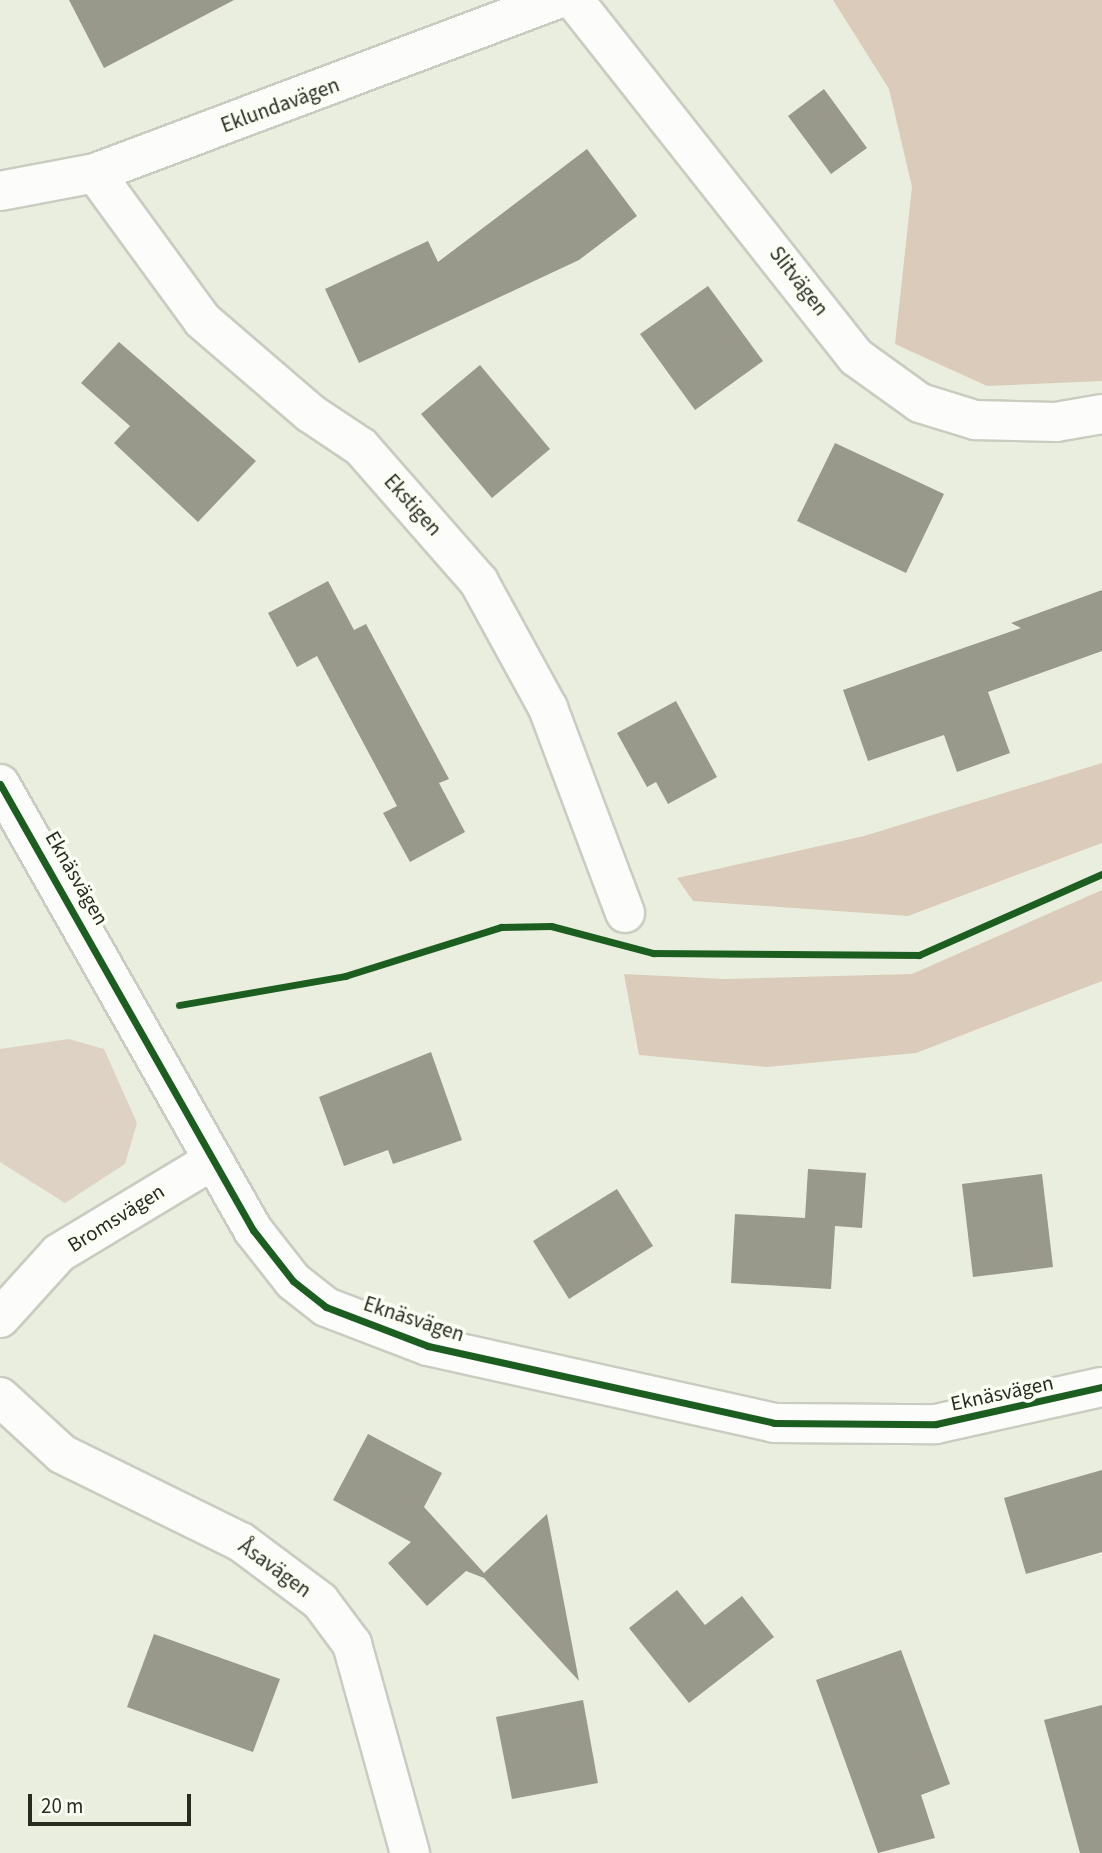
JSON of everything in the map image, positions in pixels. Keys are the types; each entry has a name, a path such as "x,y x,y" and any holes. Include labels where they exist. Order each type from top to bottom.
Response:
{"street":[{"name":"Eklundavägen","path":"0,191 95,173 555,0"},
{"name":"Slitvägen","path":"574,0 856,357 919,403 975,420 1056,422 1102,414"},
{"name":"Ekstigen","path":"95,173 202,320 310,413 361,447 479,582 548,708 625,913"},
{"name":"Eknäsvägen","path":"0,784 253,1230 293,1281 326,1307 428,1346 774,1423 936,1424 1102,1387"},
{"name":"Bromsvägen","path":"0,1318 59,1253 214,1160"},
{"name":"Åsavägen","path":"0,1397 62,1454 241,1542 320,1601 352,1644 410,1853"}],"shaded area":[{"path":"833,0 1102,0 1102,381 987,386 895,344 912,187 889,89"},
{"path":"1102,763 1102,843 908,916 693,901 677,878 864,836"},
{"path":"1102,890 1102,981 916,1053 767,1067 639,1055 624,974 725,979 912,974"},
{"path":"69,1039 104,1049 137,1123 125,1164 65,1203 0,1162 0,1049"}],"building":[{"path":"69,0 234,0 104,68"},
{"path":"824,89 867,148 831,174 788,116"},
{"path":"587,149 637,216 579,260 359,363 325,289 428,241 438,262"},
{"path":"708,286 763,361 695,410 640,334"},
{"path":"119,342 256,461 198,522 114,443 130,426 81,383"},
{"path":"480,365 550,449 492,498 421,414"},
{"path":"835,443 944,494 906,573 797,521"},
{"path":"328,581 354,630 366,624 449,779 439,783 465,832 410,862 383,813 397,806 317,656 297,667 268,613"},
{"path":"1102,590 1102,651 988,692 1010,753 957,772 944,735 868,761 843,690 1021,628 1011,623"},
{"path":"676,701 717,777 668,804 656,782 647,787 617,733"},
{"path":"431,1052 462,1140 393,1164 388,1150 344,1166 319,1097"},
{"path":"808,1169 866,1173 862,1228 835,1226 831,1289 731,1283 735,1214 805,1218"},
{"path":"1042,1174 1053,1267 973,1277 962,1184"},
{"path":"617,1189 653,1246 569,1299 533,1241"},
{"path":"368,1434 442,1473 424,1507 484,1573 547,1514 579,1681 484,1578 466,1571 427,1606 388,1563 411,1542 333,1500"},
{"path":"1102,1470 1102,1552 1026,1574 1004,1498"},
{"path":"677,1590 705,1625 742,1596 774,1637 689,1703 629,1628"},
{"path":"154,1634 280,1679 253,1752 127,1707"},
{"path":"901,1650 950,1784 921,1795 935,1838 878,1853 816,1680"},
{"path":"583,1700 598,1783 512,1799 496,1717"},
{"path":"1102,1705 1102,1853 1080,1853 1044,1720"}],"cycle path":[{"path":"0,784 253,1230 293,1281 326,1307 428,1346 774,1423 936,1424 1102,1387"},
{"path":"179,1005 345,976 501,927 551,926 653,953 919,955 1102,874"}]}
